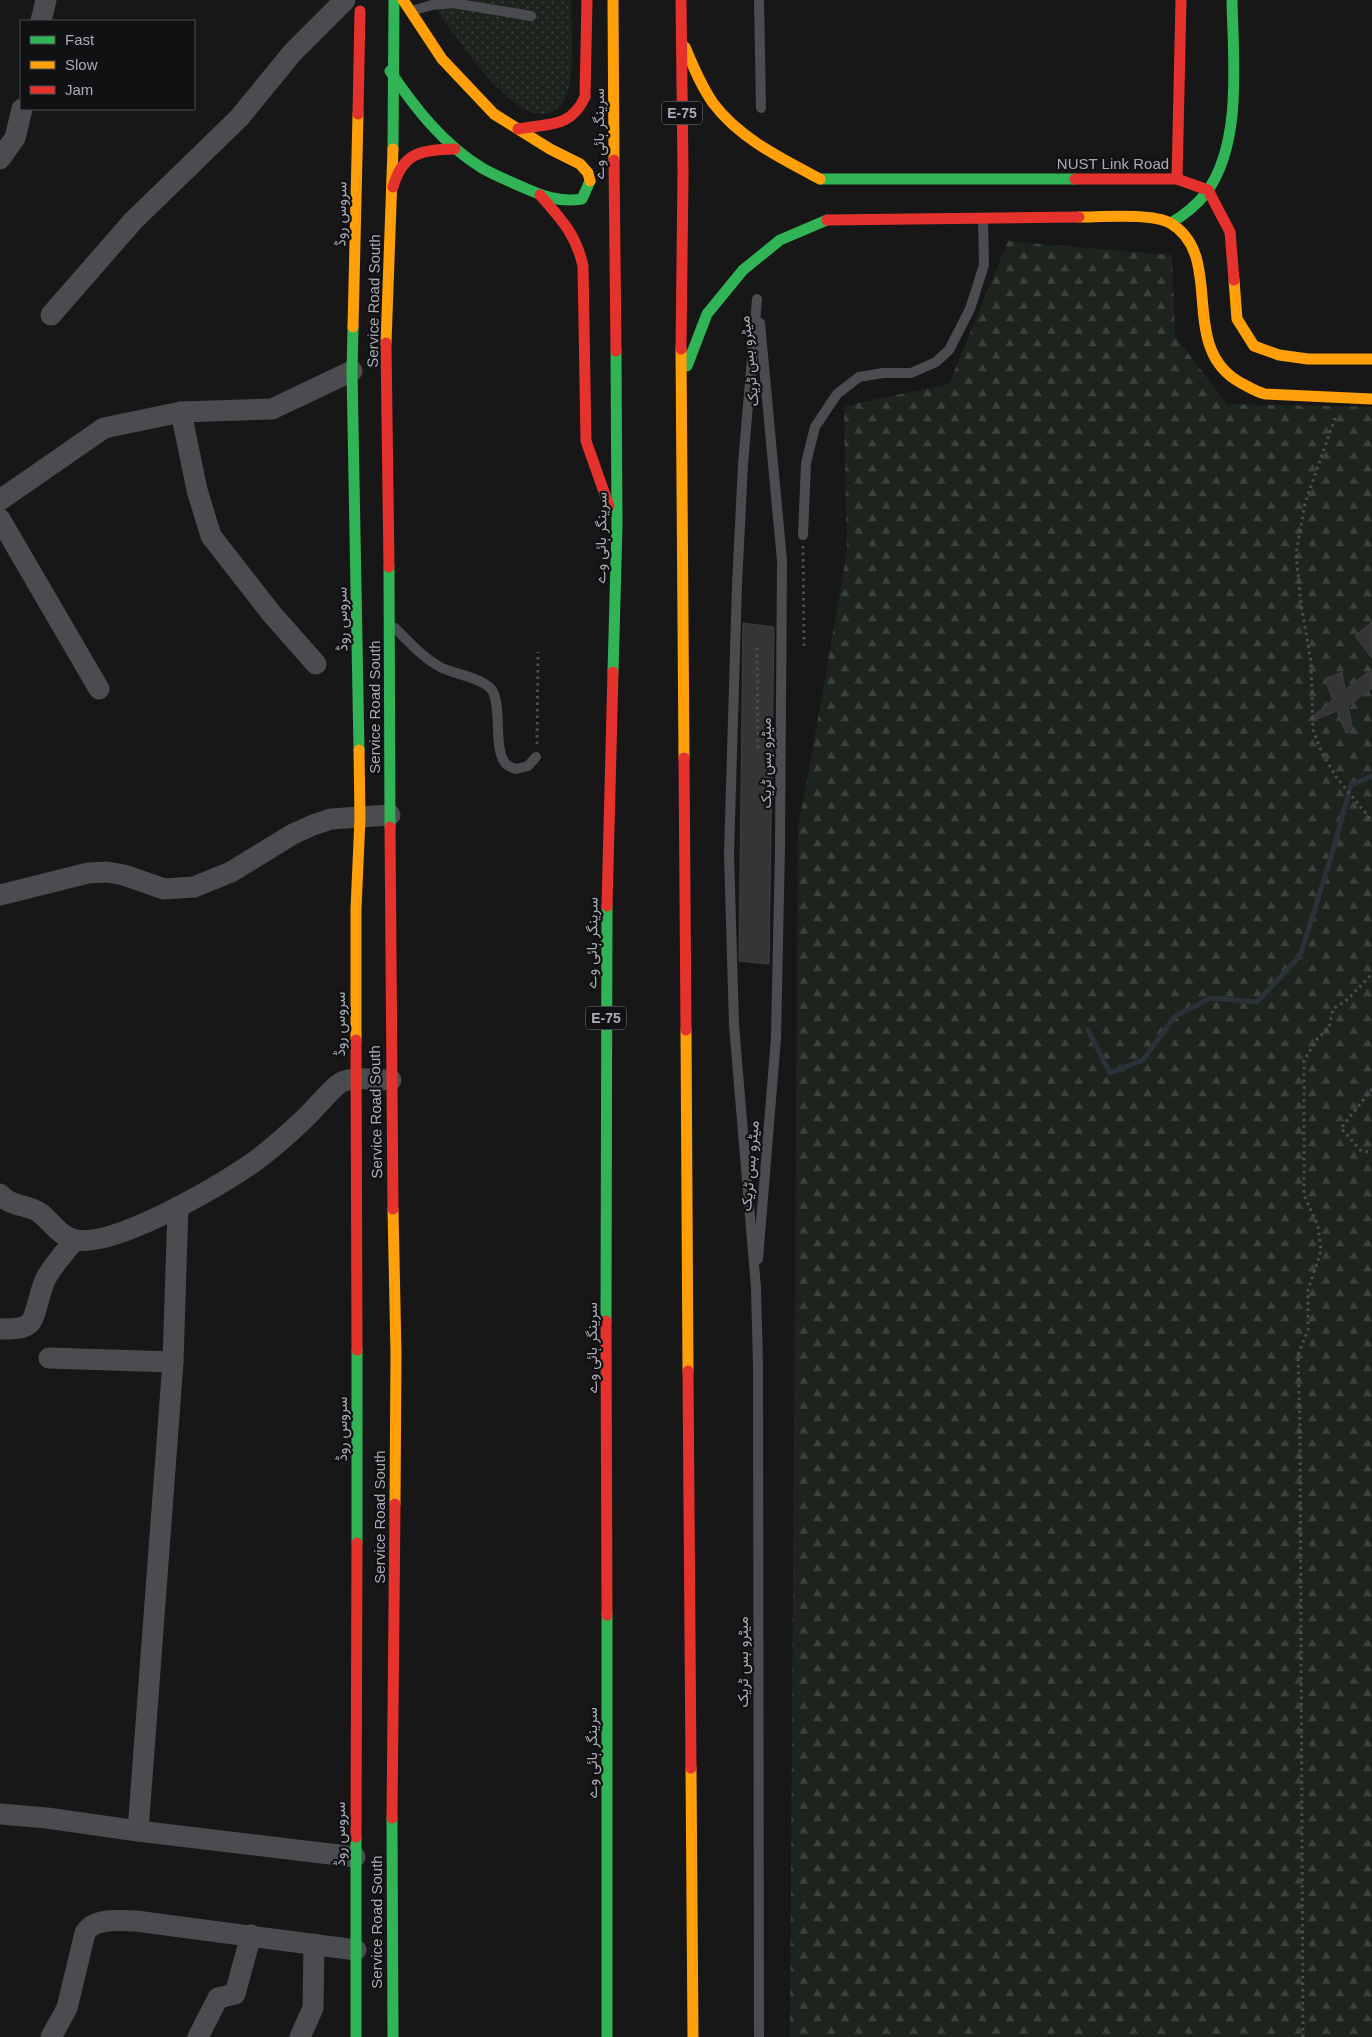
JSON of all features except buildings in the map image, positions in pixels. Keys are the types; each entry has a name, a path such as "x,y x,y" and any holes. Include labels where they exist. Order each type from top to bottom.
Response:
{"main road":[{"name":"Service Road South","path":"393,2037 392,1872 396,1354 391,1080 386,982 390,816 386,315 393,186 394,0"},
{"path":"383,60 436,130 455,149 482,168 540,195 573,202 582,199 590,183 588,173 580,164 494,114 442,59 402,0"},
{"path":"518,129 532,126 555,126 565,122 582,106 585,97 588,0"},
{"name":"سرینگر ہائی وے","path":"607,2037 606,952 617,526 613,0"},
{"name":"E-75","path":"681,0 683,172 681,381 693,2037"},
{"path":"1177,179 1181,0"},
{"path":"1171,224 1193,207 1208,190 1220,165 1231,121 1232,0"},
{"path":"355,4 372,40"},
{"name":"سروس روڈ","path":"355,4 352,370 360,818 356,909 360,986 355,1079 357,1385 356,2037"},
{"name":"NUST Link Road","path":"681,37 699,78 718,109 742,131 774,154 820,178 1177,179 1208,190"},
{"path":"393,186 400,165 417,154 442,149 455,149"},
{"path":"1208,190 1230,232 1237,319 1254,346 1279,355 1308,359 1372,359"},
{"path":"540,195 567,225 580,252 583,266 586,442 617,526"},
{"path":"681,381 707,314 743,270 780,240 827,220 1125,217 1158,220 1171,224 1183,232 1194,245 1199,269 1201,310 1205,333 1212,355 1223,372 1240,384 1260,393 1372,398"}],"street":[{"path":"41,20 46,0"},
{"path":"52,315 133,221 239,118 293,52 355,4"},
{"path":"0,159 15,138 22,110"},
{"path":"0,500 104,428 181,412 272,409 352,370"},
{"path":"181,412 197,490 211,536 271,613 316,664"},
{"path":"0,519 99,689"},
{"path":"0,895 88,873 107,872 124,875 164,889 194,887 230,872 293,834 313,825 332,819 390,816"},
{"path":"0,1194 8,1202 31,1207 42,1214 59,1232 75,1240 91,1241 108,1238 178,1207 246,1167 301,1122 340,1082 355,1079 391,1080"},
{"path":"138,1831 173,1362 178,1207"},
{"path":"0,1329 22,1328 29,1324 33,1318 38,1296 46,1278 75,1240"},
{"path":"49,1358 173,1362"},
{"path":"0,1814 47,1818 355,1857"},
{"path":"51,2037 67,2008 85,1934 91,1926 104,1922 136,1921 356,1950"},
{"path":"198,2037 218,1998 235,1994 251,1935"},
{"path":"300,2037 313,2008 314,1944"}],"lane":[{"path":"759,0 761,108"},
{"path":"410,11 453,2 530,16"},
{"path":"803,535 806,462 815,427 837,394 859,377 883,373 912,373 936,362 949,350 970,309 984,265 982,218"},
{"name":"میٹرو بس ٹریک","path":"756,1288 776,1038 780,848 782,561 757,299 742,474 729,854 734,1025 756,1288 758,1385 759,2037"},
{"path":"389,623 423,656 440,667 481,682 493,690 497,704 500,752 506,764 516,769 528,766 536,757"}],"path":[{"path":"1342,398 1305,503 1296,554 1301,604 1311,662 1313,730 1322,753 1338,778 1372,820"},
{"path":"803,535 804,648"},
{"path":"756,648 758,749"},
{"path":"536,757 538,652"},
{"path":"1303,2037 1298,1355 1308,1330 1308,1290 1321,1251 1318,1226 1304,1195 1302,1158 1304,1061 1317,1039 1329,1028 1333,1009 1348,999 1372,974"},
{"path":"1372,1089 1341,1128 1360,1150 1372,1153"}],"green space":[{"path":"435,0 571,0 572,64 571,77 565,98 553,111 539,114 524,108 508,97 479,67 449,28 438,11"},
{"path":"1008,241 1172,255 1175,336 1227,404 1372,407 1372,2037 790,2037 798,824 847,552 844,406 949,384"}],"waterway":[{"path":"1088,1030 1110,1073 1143,1060 1175,1016 1211,998 1257,1002 1300,956 1332,854 1351,785 1372,776"}],"traffic: fast":[{"path":"393,149 394,0"},
{"path":"1171,223 1190,210 1206,193 1218,173 1226,150 1231,126 1233,100 1232,0"},
{"path":"390,71 420,112 442,137 487,171 535,192 565,200 582,199 590,181"},
{"path":"820,179 1075,179"},
{"path":"687,366 707,314 743,270 780,240 827,220"},
{"path":"353,327 352,371 359,750"},
{"path":"613,672 617,526 616,351"},
{"path":"389,567 390,827"},
{"path":"606,1321 607,906"},
{"path":"357,1350 357,1543"},
{"path":"607,1615 607,2037"},
{"path":"392,1818 393,2037"},
{"path":"356,1837 356,2037"}],"traffic: slow":[{"path":"403,0 442,59 494,114 550,149 580,164 588,173 590,181"},
{"path":"613,0 614,160"},
{"path":"685,47 697,76 713,103 735,127 762,147 820,179"},
{"path":"353,327 358,114"},
{"path":"386,343 393,149"},
{"path":"1079,217 1126,216 1162,220 1170,223 1187,238 1196,257 1205,326 1210,348 1222,367 1241,383 1265,394 1372,399"},
{"path":"1234,280 1237,319 1254,346 1279,355 1308,359 1372,359"},
{"path":"681,349 684,758"},
{"path":"356,1040 356,909 360,818 359,750"},
{"path":"686,1030 688,1371"},
{"path":"393,1209 396,1354 395,1504"},
{"path":"691,1768 693,2037"}],"traffic: jam":[{"path":"518,129 548,125 565,120 579,107 585,97 587,0"},
{"path":"681,0 683,173 681,349"},
{"path":"1177,179 1181,0"},
{"path":"358,114 360,11"},
{"path":"393,187 402,166 415,155 432,150 455,149"},
{"path":"614,160 616,351"},
{"path":"1075,179 1177,179 1208,190 1230,232 1234,280"},
{"path":"540,195 567,227 583,266 586,441 609,506"},
{"path":"827,220 1079,217"},
{"path":"386,343 389,567"},
{"path":"607,906 613,672"},
{"path":"684,758 686,1030"},
{"path":"390,827 393,1209"},
{"path":"356,1040 357,1350"},
{"path":"606,1321 607,1615"},
{"path":"688,1371 691,1768"},
{"path":"392,1818 395,1504"},
{"path":"356,1837 357,1543"}]}
